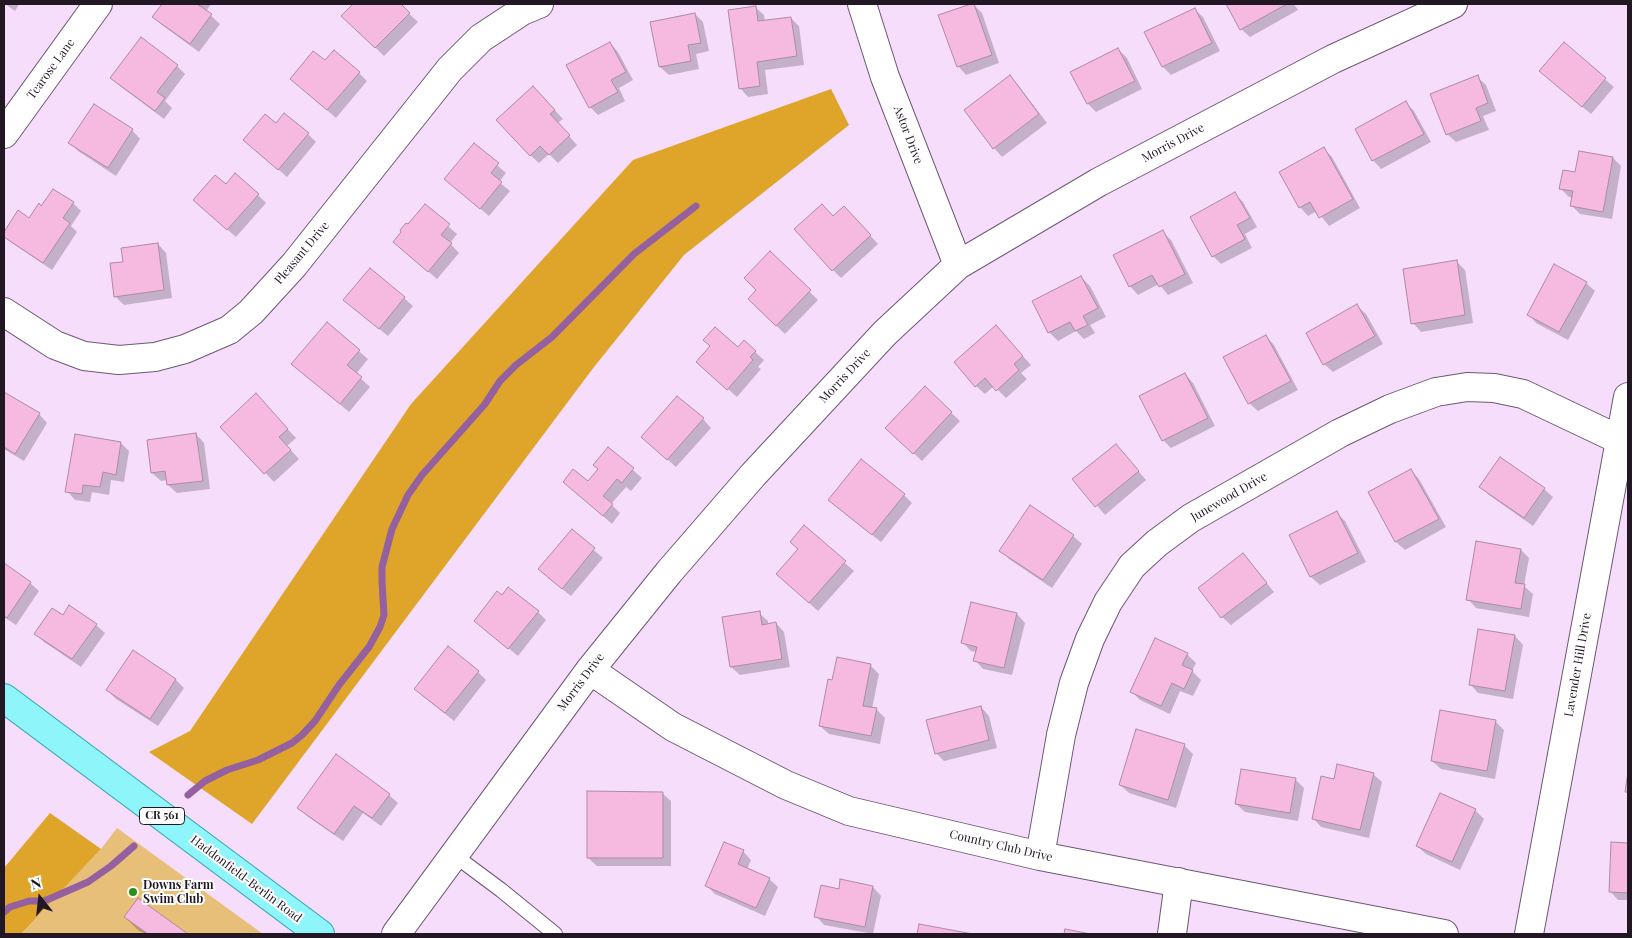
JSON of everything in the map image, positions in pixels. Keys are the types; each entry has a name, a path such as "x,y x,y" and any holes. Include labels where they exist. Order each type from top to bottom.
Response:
{"main road":[{"name":"Haddonfield-Berlin Road","path":"4,698 320,934"}],"street":[{"name":"Tearose Lane","path":"4,134 98,4"},
{"name":"Pleasant Drive","path":"4,312 55,345 84,356 119,360 155,357 185,349 229,330 251,312 294,265 450,68 481,38 522,12 540,4"},
{"name":"Astor Drive","path":"862,4 885,77 958,264"},
{"name":"Morris Drive","path":"396,934 590,670 669,572 753,475 885,333 958,264 1098,182 1333,59 1452,4"},
{"name":"Junewood Drive","path":"1040,856 1061,735 1074,683 1090,639 1108,602 1132,566 1157,543 1191,518 1340,433 1390,409 1436,392 1467,387 1494,388 1523,394 1620,440"},
{"name":"Lavender Hill Drive","path":"1529,934 1628,397"},
{"name":"Country Club Drive","path":"590,670 673,727 786,785 849,811 1040,856 1444,934"},
{"path":"1172,934 1180,882"}],"lane":[{"path":"454,855 555,934"}],"shaded area":[{"path":"831,89 849,125 684,255 594,367 252,824 149,752 190,731 411,404 633,160"},
{"path":"50,813 101,849 21,934 4,934 4,868"},
{"name":"Downs Farm Swim Club","path":"117,828 263,934 21,934 101,849"}],"building":[{"path":"162,4 197,4 212,14 190,44 152,17"},
{"path":"353,4 401,4 410,13 375,48 341,16"},
{"path":"974,4 992,55 957,67 938,15"},
{"path":"1226,4 1287,4 1240,30"},
{"path":"756,6 758,21 791,17 797,56 757,62 760,86 739,89 728,10"},
{"path":"1195,8 1212,43 1162,67 1144,32"},
{"path":"695,13 701,43 688,45 691,61 659,67 650,22"},
{"path":"141,37 178,65 157,92 165,98 155,111 110,78"},
{"path":"610,42 626,72 611,80 618,92 589,108 566,65"},
{"path":"1564,42 1606,78 1582,107 1539,71"},
{"path":"1118,48 1135,81 1087,104 1070,72"},
{"path":"334,50 360,72 327,110 290,79 313,51 325,60"},
{"path":"1010,75 1039,114 993,149 964,110"},
{"path":"1478,75 1488,103 1476,108 1481,121 1446,135 1430,94"},
{"path":"533,86 555,110 550,114 570,135 549,155 540,146 530,156 496,120"},
{"path":"1406,101 1424,134 1372,161 1355,129"},
{"path":"94,104 133,129 108,168 68,143"},
{"path":"284,113 309,133 278,170 243,140 265,114 276,123"},
{"path":"474,143 499,163 491,173 502,182 480,209 444,179"},
{"path":"1324,147 1353,199 1319,218 1310,202 1299,208 1279,172"},
{"path":"1579,151 1613,157 1603,212 1570,206 1573,191 1559,189 1563,170 1575,172"},
{"path":"235,173 259,194 227,230 193,200 215,175 226,184"},
{"path":"53,189 74,202 63,218 70,223 43,263 4,237 4,232 18,210 29,218 39,203 41,206"},
{"path":"1235,192 1250,218 1237,225 1245,239 1212,257 1190,217"},
{"path":"425,204 450,224 441,235 452,243 428,272 393,242 401,232 400,230 406,223 408,224"},
{"path":"822,204 833,216 844,206 871,235 832,271 794,229"},
{"path":"1163,230 1185,274 1159,287 1152,275 1129,287 1113,255"},
{"path":"158,243 164,290 114,297 110,263 123,262 121,248"},
{"path":"770,251 811,290 776,326 748,299 756,290 744,278"},
{"path":"1457,260 1465,315 1411,324 1403,269"},
{"path":"1554,264 1587,282 1559,332 1527,315"},
{"path":"370,268 405,297 379,329 343,300"},
{"path":"1081,276 1098,308 1083,316 1088,325 1075,331 1070,322 1048,333 1032,301"},
{"path":"1357,304 1375,336 1323,365 1306,333"},
{"path":"327,322 360,350 347,365 362,377 340,404 291,364"},
{"path":"996,325 1023,356 1014,364 1019,370 996,391 985,378 975,387 954,362"},
{"path":"715,327 738,347 744,340 756,351 750,357 753,360 727,390 696,362 710,346 703,340"},
{"path":"1266,335 1291,381 1248,404 1223,357"},
{"path":"1185,373 1208,418 1162,441 1139,396"},
{"path":"925,386 952,412 913,454 885,428"},
{"path":"4,392 40,413 15,454 4,447"},
{"path":"256,393 288,429 279,437 291,450 264,474 220,427"},
{"path":"677,396 704,418 667,460 641,437"},
{"path":"196,433 203,481 167,485 165,471 151,473 147,440"},
{"path":"75,434 121,442 116,475 103,472 100,487 83,485 82,494 65,492"},
{"path":"1116,444 1139,471 1095,507 1072,479"},
{"path":"608,447 634,468 622,483 617,479 603,496 613,504 603,516 563,482 573,469 588,481 598,469 593,465"},
{"path":"1500,457 1545,488 1524,518 1479,487"},
{"path":"861,459 905,494 872,535 828,500"},
{"path":"1411,469 1439,519 1395,542 1368,492"},
{"path":"1030,505 1074,535 1043,580 999,551"},
{"path":"1337,511 1358,553 1310,577 1289,535"},
{"path":"804,525 846,561 809,603 776,574 798,549 790,542"},
{"path":"572,529 595,548 562,589 538,569"},
{"path":"1476,541 1521,549 1515,583 1525,584 1521,609 1466,600"},
{"path":"1243,553 1267,583 1221,618 1198,588"},
{"path":"4,563 31,582 7,618 4,616"},
{"path":"508,587 539,611 508,649 474,621 497,591 502,595"},
{"path":"971,602 1017,613 1004,668 973,661 977,647 961,643"},
{"path":"69,605 97,624 72,659 34,634 52,608 63,615"},
{"path":"760,611 762,625 776,622 782,659 730,667 722,617"},
{"path":"1478,629 1515,635 1505,691 1469,685"},
{"path":"1155,638 1188,653 1182,665 1193,670 1184,689 1172,683 1161,706 1130,692"},
{"path":"448,646 479,671 445,713 414,689"},
{"path":"133,650 176,679 150,719 106,690"},
{"path":"837,657 871,664 863,706 877,708 871,736 819,726 828,679 832,680"},
{"path":"981,706 989,740 935,754 926,720"},
{"path":"1440,710 1496,720 1487,771 1431,761"},
{"path":"1136,729 1185,744 1168,800 1119,785"},
{"path":"336,754 390,794 372,818 354,806 334,834 297,808"},
{"path":"1337,764 1374,773 1360,830 1312,819 1321,776 1334,779"},
{"path":"1241,769 1296,778 1290,813 1235,804"},
{"path":"1628,772 1628,792 1625,792"},
{"path":"587,791 663,792 663,858 587,858"},
{"path":"1440,793 1476,809 1452,862 1416,846"},
{"path":"724,842 744,850 738,864 770,878 756,908 705,886"},
{"path":"1611,842 1628,843 1628,893 1609,892"},
{"path":"840,879 873,886 865,927 814,917 821,885 839,889"},
{"path":"138,898 188,934 148,934 124,917"},
{"path":"919,924 973,934 917,934"},
{"path":"1065,929 1091,934 1064,934"}],"waterway":[{"path":"188,795 205,781 227,770 258,760 292,743 315,721 339,685 369,647 380,627 384,615 382,567 392,529 408,495 422,475 485,404 500,381 516,365 552,337 634,254 696,206"},
{"path":"4,912 10,907 29,901 49,899 88,882 111,866 134,846"}],"place":[{"name":"Downs Farm Swim Club","path":"133,892"}]}
